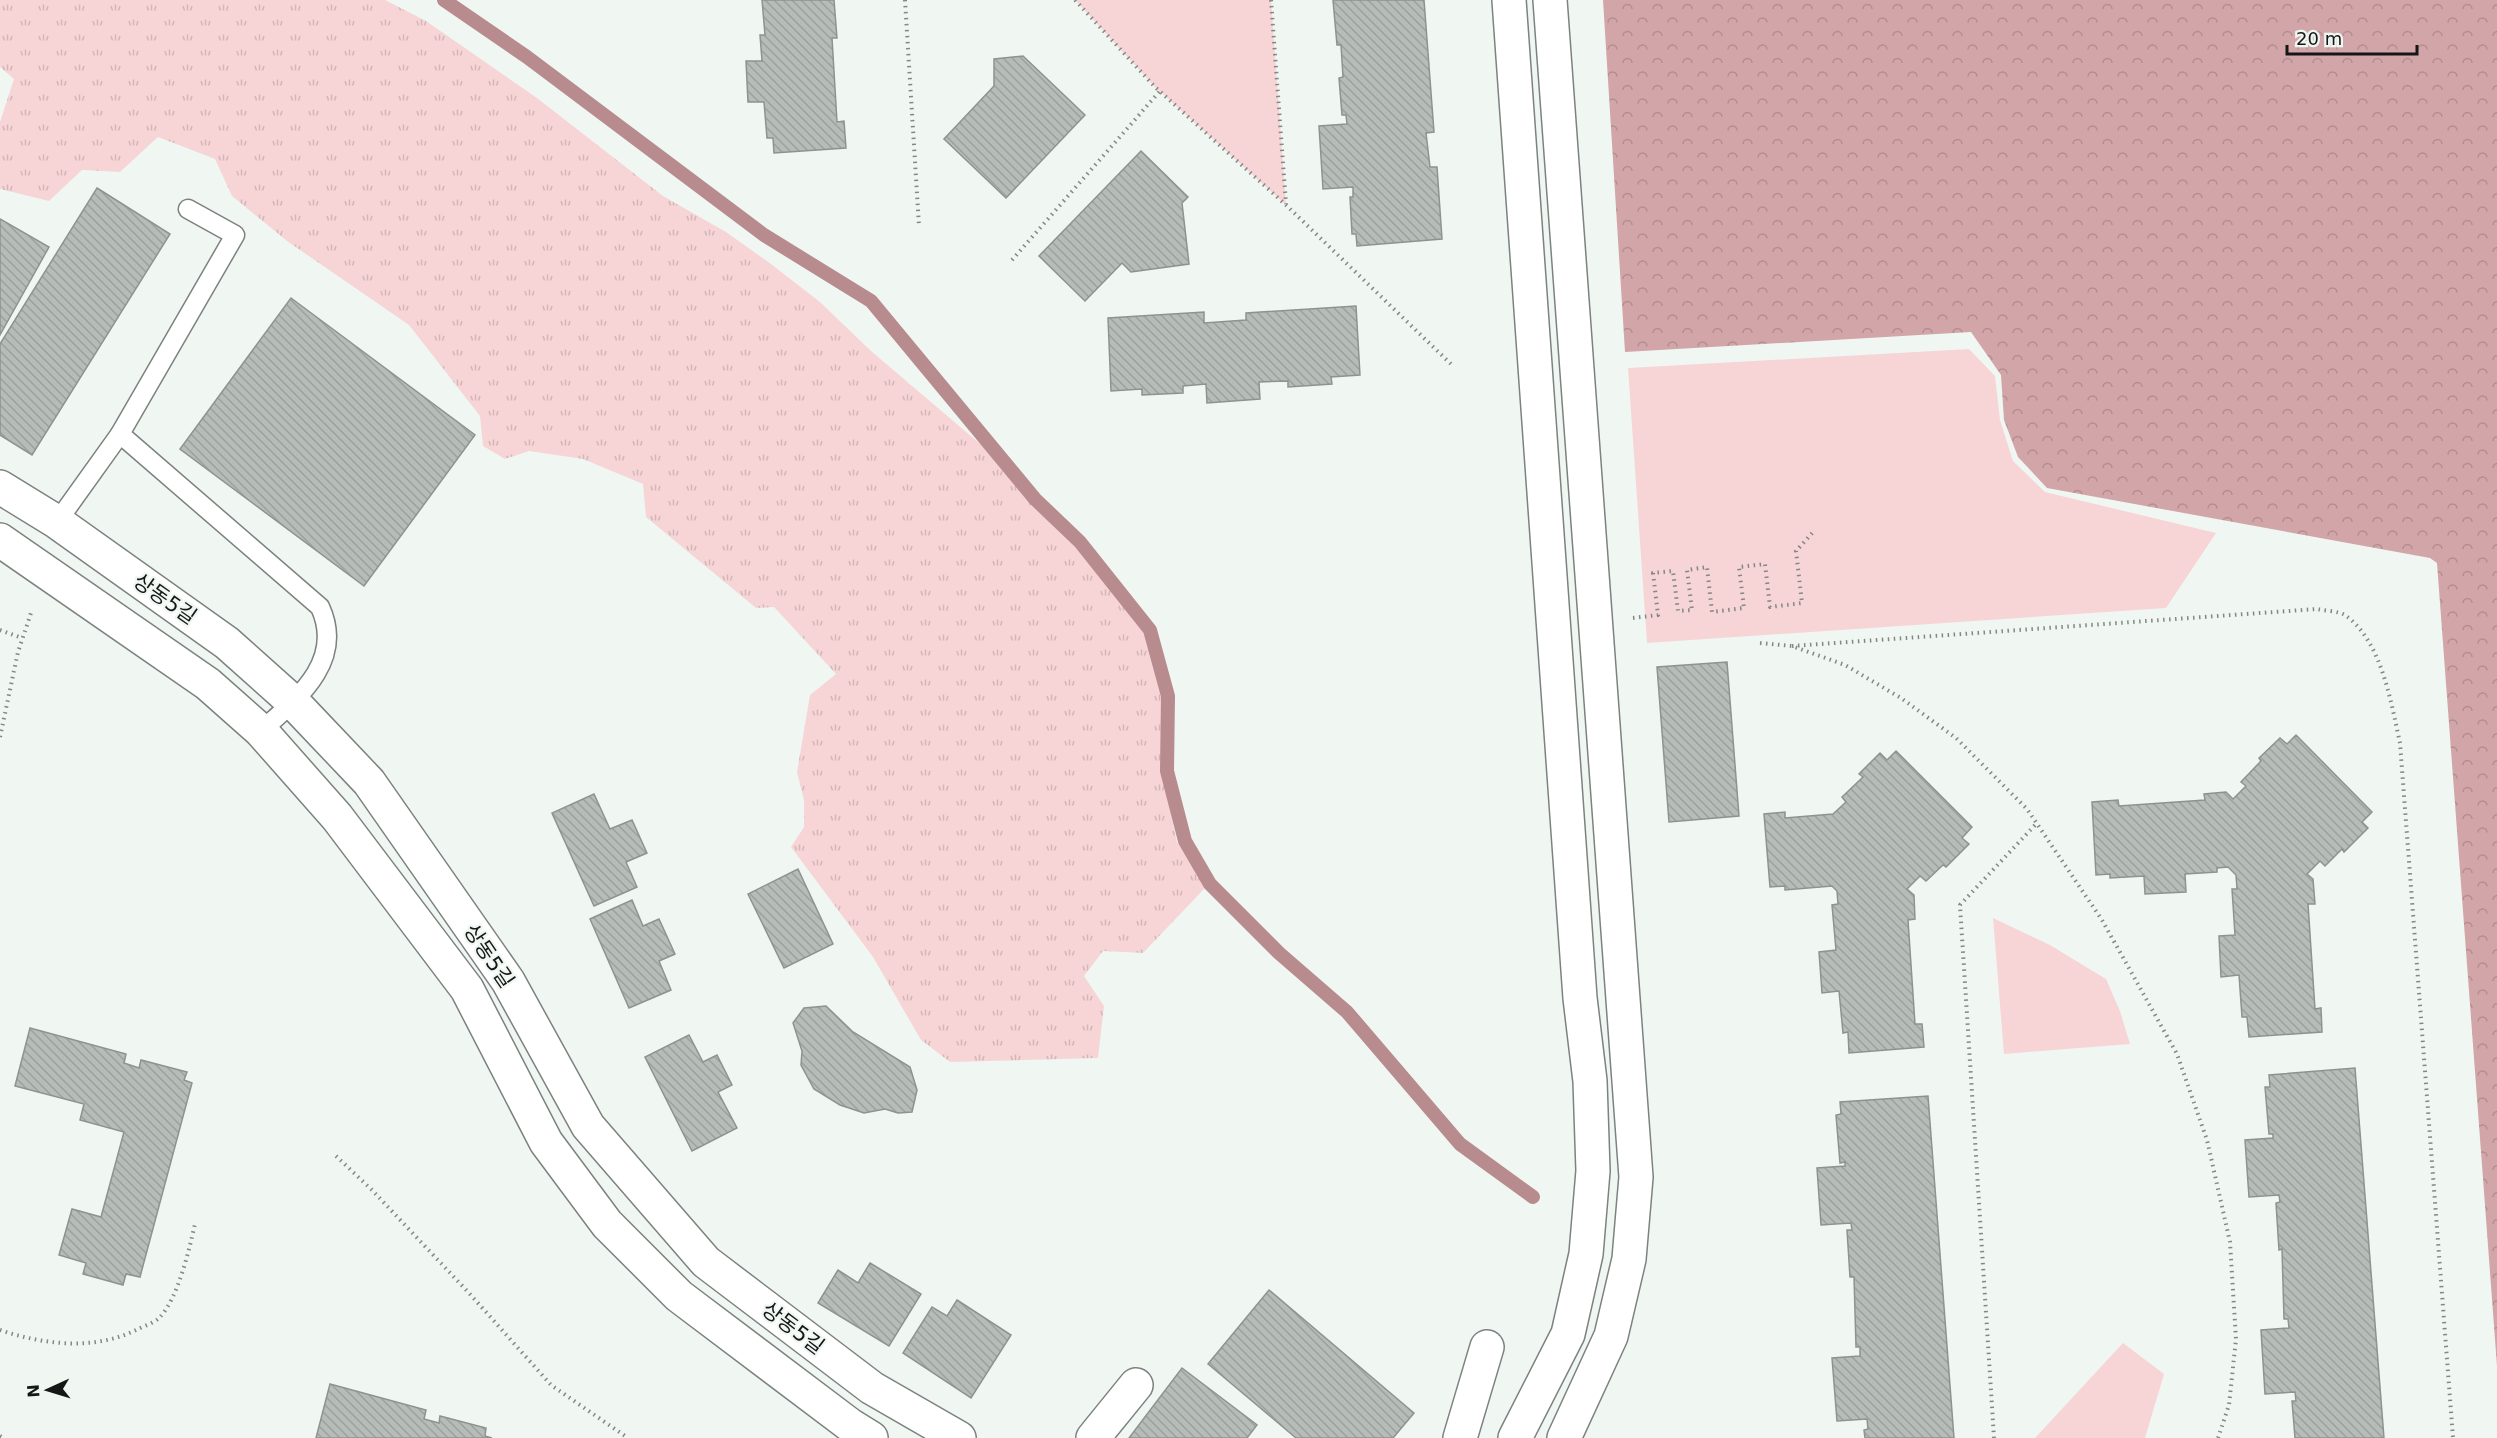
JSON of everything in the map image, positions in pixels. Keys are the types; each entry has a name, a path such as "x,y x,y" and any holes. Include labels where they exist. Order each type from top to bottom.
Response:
{"street":[{"path":"1509,0 1580,988 1590,1081 1593,1171 1586,1254 1568,1334 1515,1438"},
{"path":"1550,0 1636,1178 1629,1259 1611,1336 1564,1438"},
{"name":"상동5길","path":"0,487 57,522 227,643 293,702 369,782 508,981 588,1126 706,1262 872,1388 959,1438"},
{"name":"상동5길","path":"0,540 208,684 261,732 337,817 467,989 546,1142 607,1224 679,1296 850,1425 871,1438"},
{"path":"1460,1438 1487,1347"},
{"path":"1093,1438 1136,1385"}],"lane":[{"path":"57,522 120,434 235,235 188,209"},
{"path":"120,434 320,607 327,622 327,652 319,669 293,702 261,732"}],"path":[{"path":"904,0 919,226"},
{"path":"1075,0 1160,91 1286,205 1452,365"},
{"path":"1271,0 1286,205"},
{"path":"1012,260 1160,91"},
{"path":"1629,618 1658,615 1653,573 1673,571 1678,612 1692,610 1687,570 1707,567 1712,612 1744,608 1738,567 1765,564 1770,608 1802,603 1796,551 1814,531"},
{"path":"0,737 22,638 35,602"},
{"path":"1760,643 1792,646 2317,609 2343,614 2360,629 2372,650 2388,688 2400,743 2452,1438"},
{"path":"0,630 22,638"},
{"path":"1792,646 1845,665 1901,698 1956,738 2004,783 2037,824 2102,920 2177,1054 2207,1140 2230,1242 2236,1339 2229,1405 2218,1438"},
{"path":"1994,1438 1960,905 2037,824"},
{"path":"336,1156 372,1190 469,1293 550,1385 628,1438"},
{"path":"0,1330 23,1338 92,1345 126,1336 158,1318 177,1287 195,1224"}],"green space":[{"path":"0,0 385,0 426,21 537,98 663,196 726,232 771,264 820,302 871,351 992,454 1030,502 1079,549 1145,632 1162,697 1162,774 1177,842 1206,887 1143,953 1103,951 1084,976 1104,1006 1098,1058 950,1062 921,1040 873,957 791,847 804,827 804,800 797,772 810,695 836,674 774,607 756,608 646,517 643,484 583,459 529,451 505,459 483,446 480,416 409,325 287,241 232,196 215,159 158,137 120,172 82,170 49,201 0,189 0,122 14,79 0,67"},
{"path":"1075,0 1271,0 1286,205 1155,87"},
{"path":"1603,0 2497,0 2497,1366 2437,563 2430,558 2047,488 2018,457 2004,420 2001,375 1971,332 1625,352"},
{"path":"1969,349 1995,376 2000,420 2013,461 2045,492 2216,533 2166,608 1647,643 1628,368"},
{"path":"1993,918 2050,945 2106,979 2120,1011 2130,1044 2004,1054"},
{"path":"2123,1343 2164,1374 2145,1438 2035,1438"}],"building":[{"path":"762,0 834,0 837,38 832,38 837,122 844,121 846,148 774,153 773,138 767,138 764,102 748,102 746,61 762,61 760,35 765,35"},
{"path":"1333,0 1424,0 1434,132 1426,133 1430,167 1437,167 1442,239 1357,246 1356,234 1352,234 1350,197 1353,197 1353,187 1323,189 1319,126 1347,124 1346,115 1342,115 1339,78 1343,77 1341,45 1337,45"},
{"path":"1023,56 1085,115 1006,198 944,139 994,86 994,59"},
{"path":"1141,151 1188,197 1182,203 1189,264 1131,272 1122,263 1085,301 1039,256"},
{"path":"97,188 170,234 32,455 0,435 0,344"},
{"path":"0,219 49,247 0,335"},
{"path":"291,298 475,435 364,586 180,449"},
{"path":"1356,306 1360,375 1331,377 1332,384 1288,387 1288,381 1259,382 1260,399 1207,403 1206,384 1183,386 1183,393 1142,395 1142,389 1111,391 1108,318 1204,312 1204,323 1246,320 1246,313"},
{"path":"1727,662 1739,816 1669,822 1657,667"},
{"path":"2296,735 2372,812 2362,822 2368,828 2344,852 2342,849 2325,866 2320,861 2307,874 2313,879 2315,904 2308,904 2315,1009 2321,1008 2322,1032 2249,1037 2247,1017 2242,1017 2239,975 2221,977 2219,936 2235,935 2232,889 2237,889 2236,875 2228,867 2217,868 2217,872 2185,874 2186,892 2145,894 2144,876 2110,878 2110,874 2096,875 2092,802 2118,800 2119,806 2205,800 2204,794 2226,792 2233,799 2246,786 2241,782 2261,761 2259,758 2280,738 2287,744"},
{"path":"1896,751 1972,827 1962,838 1969,844 1946,867 1943,865 1926,881 1920,876 1907,889 1914,895 1915,919 1908,920 1915,1024 1922,1024 1924,1047 1849,1053 1848,1032 1843,1033 1839,991 1822,993 1819,952 1836,950 1832,905 1838,904 1837,891 1832,886 1785,890 1785,886 1770,887 1764,814 1785,812 1785,818 1833,814 1846,802 1842,797 1863,777 1859,774 1880,753 1887,760"},
{"path":"594,794 610,829 632,820 647,853 626,862 637,887 594,906 552,813"},
{"path":"798,869 833,944 784,968 748,894"},
{"path":"632,900 643,926 659,919 675,954 659,961 671,990 629,1008 590,919"},
{"path":"826,1006 853,1032 910,1067 917,1090 912,1112 898,1113 885,1109 864,1113 840,1105 814,1089 801,1065 802,1051 793,1023 804,1008"},
{"path":"30,1028 126,1054 124,1063 139,1068 141,1060 187,1072 184,1080 192,1083 140,1277 126,1274 123,1285 83,1274 86,1263 59,1255 72,1209 101,1217 124,1132 80,1120 84,1104 15,1086"},
{"path":"689,1035 703,1062 717,1055 732,1085 718,1092 737,1128 692,1151 645,1057"},
{"path":"2355,1068 2384,1438 2295,1438 2292,1401 2296,1401 2295,1392 2265,1394 2261,1330 2289,1328 2288,1319 2284,1319 2282,1249 2279,1250 2276,1203 2280,1202 2279,1195 2249,1197 2245,1140 2273,1138 2273,1134 2269,1134 2265,1087 2270,1087 2269,1075"},
{"path":"1928,1096 1954,1438 1865,1438 1864,1430 1868,1429 1867,1419 1837,1421 1832,1358 1860,1356 1860,1347 1856,1347 1854,1277 1850,1277 1847,1230 1852,1230 1851,1223 1821,1225 1817,1168 1845,1166 1845,1162 1840,1163 1836,1115 1841,1114 1840,1102"},
{"path":"870,1263 921,1294 889,1346 818,1303 838,1270 858,1283"},
{"path":"1269,1290 1414,1413 1393,1438 1296,1438 1208,1364"},
{"path":"957,1300 1011,1335 971,1398 903,1353 932,1307 947,1316"},
{"path":"1182,1368 1257,1425 1247,1438 1129,1438"},
{"path":"330,1384 426,1410 424,1419 439,1423 440,1416 486,1428 485,1436 492,1438 316,1438"}],"waterway":[{"path":"444,0 527,57 764,235 871,301 1035,499 1080,542 1150,630 1168,696 1167,771 1185,841 1210,884 1279,953 1347,1012 1460,1144 1533,1197"}]}
